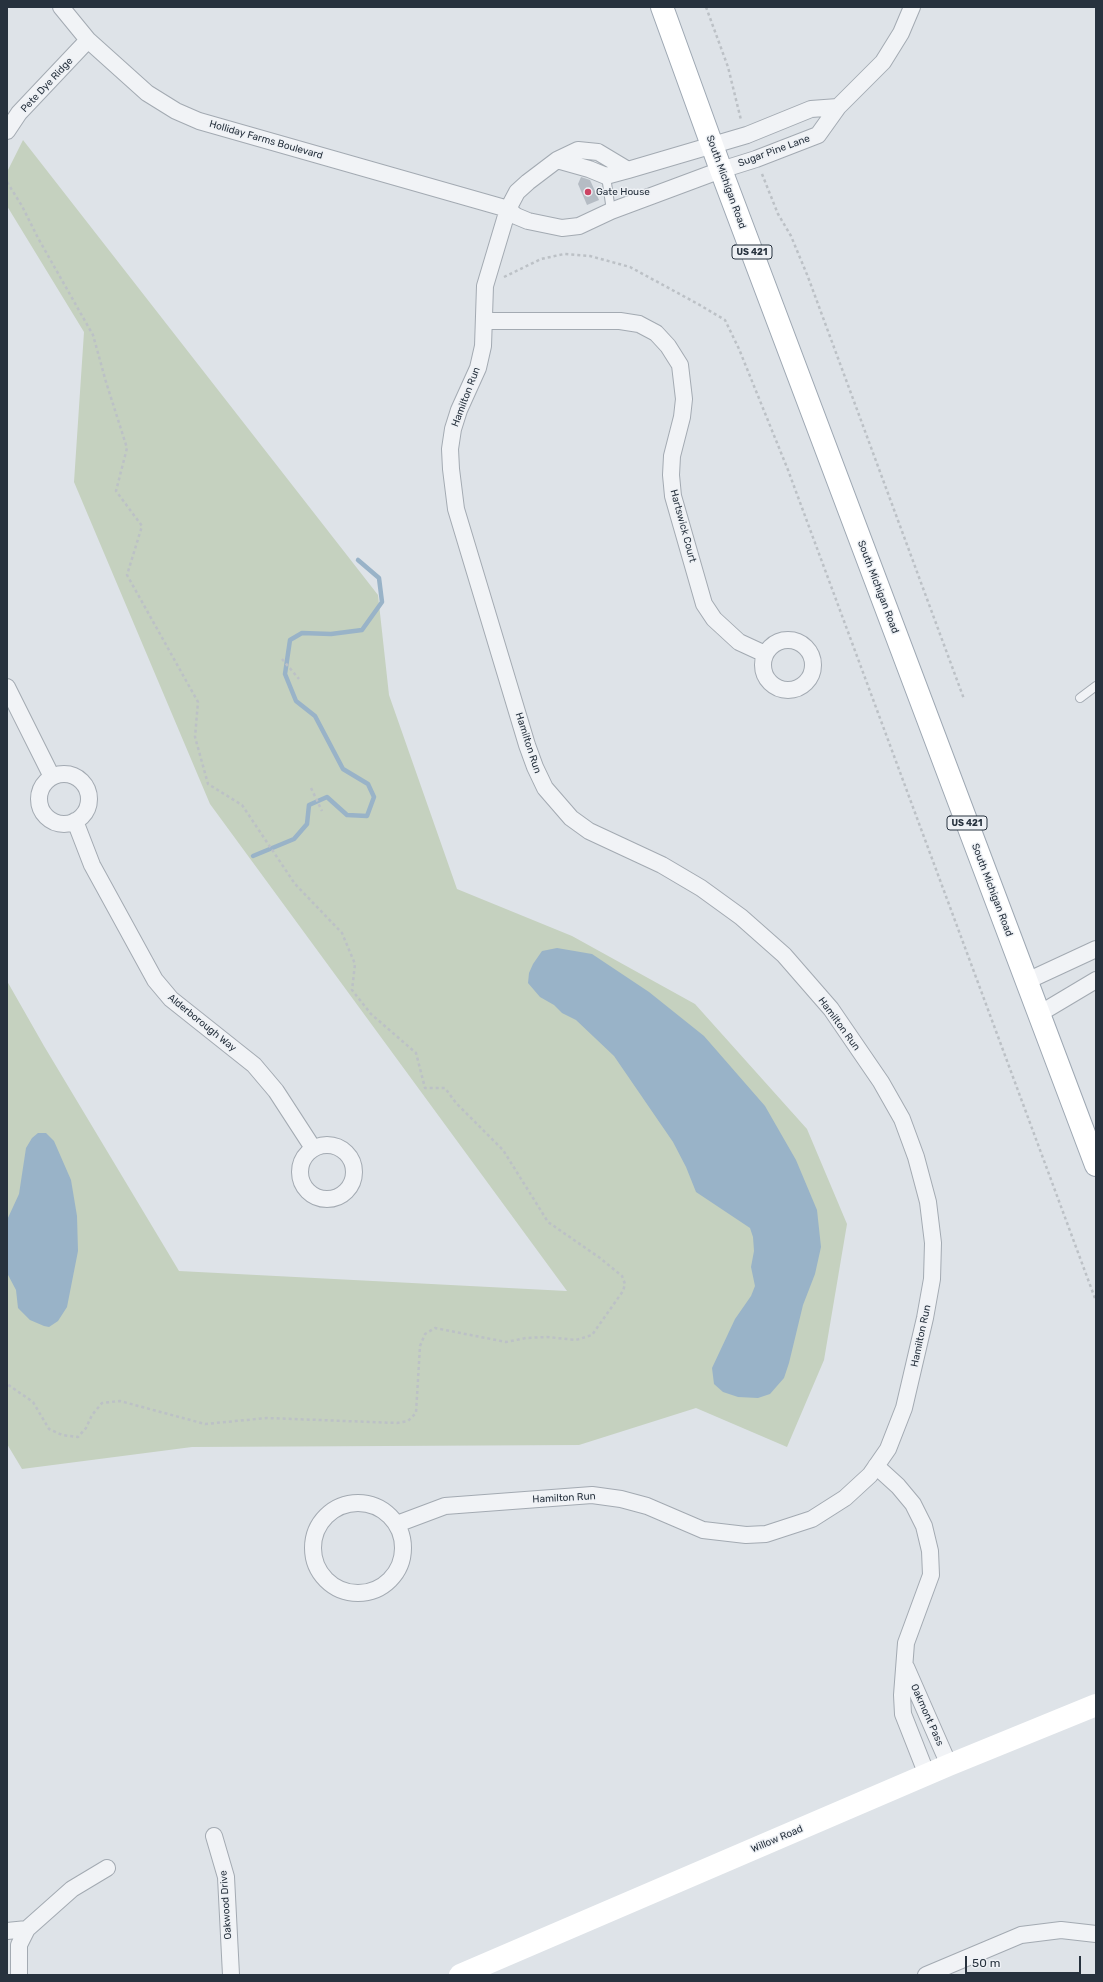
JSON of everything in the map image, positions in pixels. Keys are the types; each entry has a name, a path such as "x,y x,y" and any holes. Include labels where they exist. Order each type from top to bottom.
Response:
{"main road":[{"name":"South Michigan Road","path":"662,7 721,170 1096,1165"},
{"name":"Willow Road","path":"460,1975 949,1765 1096,1705"}],"street":[{"name":"Holliday Farms Boulevard","path":"61,7 88,40 147,92 176,111 199,121 508,209 516,216 528,221 562,228 579,226 611,211 721,170"},
{"name":"Sugar Pine Lane","path":"721,170 756,159 818,135 838,107 883,62 901,33 912,7"},
{"name":"Pete Dye Ridge","path":"7,131 19,113 88,40"},
{"path":"557,160 589,169 606,176 747,135 810,110 838,107"},
{"path":"508,209 517,192 528,182 557,160 578,150 598,152 611,158 628,170"},
{"name":"Hamilton Run","path":"397,1524 445,1506 592,1495 621,1498 647,1506 703,1530 746,1535 766,1534 812,1519 844,1498 870,1475 888,1449 904,1408 922,1331 932,1279 933,1243 928,1202 916,1157 902,1120 881,1082 831,1010 784,955 741,918 701,888 662,864 590,831 570,818 545,788 534,767 456,509 452,487 450,449 453,429 459,410 478,368 483,346 485,286 508,209"},
{"name":"Hartswick Court","path":"485,322 626,322 639,324 656,333 668,346 680,365 684,399 682,417 672,456 671,475 673,496 704,604 714,619 739,642 765,654"},
{"path":"7,687 52,777"},
{"path":"67,774 74,776 86,787 88,802 81,816 75,821 67,824 58,823 50,820 42,810 39,798 40,790 45,782 52,777 67,774"},
{"name":"Alderborough Way","path":"75,821 92,865 154,980 171,999 254,1065 276,1091 314,1148"},
{"path":"1027,982 1096,949"},
{"path":"1039,1014 1096,980"},
{"name":"Oakmont Pass","path":"876,1466 898,1486 913,1504 924,1526 930,1552 931,1575 906,1644 902,1695 903,1714 927,1775"},
{"path":"357,1502 373,1505 387,1512 397,1524 403,1537 404,1552 401,1566 393,1578 382,1587 369,1593 354,1594 340,1590 328,1582 318,1571 313,1556 313,1541 318,1526 328,1514 342,1506 357,1502"},
{"name":"Oakmont Pass","path":"905,1666 949,1765"},
{"name":"Oakwood Drive","path":"214,1836 226,1877 231,1975"},
{"path":"19,1975 19,1945 27,1929 72,1889 107,1868"},
{"path":"7,1931 27,1929"},
{"path":"926,1975 1021,1935 1061,1930 1096,1934"}],"lane":[{"path":"611,158 606,176 611,211"},
{"path":"1080,698 1096,686"}],"path":[{"path":"706,7 728,67 740,117 747,135"},
{"path":"756,159 778,214 791,236 808,277 964,699"},
{"path":"7,182 22,206 38,238 93,335 127,448 116,491 142,526 127,575 198,702 195,737 208,784 242,805 295,884 342,933 355,964 352,990 371,1014 416,1053 425,1088 445,1088 456,1103 503,1150 548,1222 600,1258 622,1276 626,1284 623,1291 592,1335 576,1340 547,1337 526,1338 506,1342 435,1328 425,1334 420,1346 416,1413 408,1421 397,1423 267,1418 205,1424 120,1401 102,1403 92,1415 86,1428 78,1437 62,1435 49,1429 33,1402 7,1384"},
{"path":"488,272 504,277 541,259 564,254 590,256 630,267 724,320 739,349 788,470 1096,1301"},
{"path":"282,659 299,679"},
{"path":"311,788 322,811"}],"green space":[{"path":"23,140 378,595 389,695 457,889 572,936 695,1004 807,1129 847,1224 824,1360 787,1447 696,1408 579,1445 192,1447 22,1469 7,1444 7,981 44,1046 179,1271 567,1291 210,804 74,482 84,332 7,206 7,172"}],"water":[{"path":"557,948 592,954 649,992 704,1036 765,1106 796,1160 817,1210 821,1247 815,1274 803,1305 784,1378 770,1394 758,1398 738,1397 723,1392 714,1384 712,1368 735,1319 751,1296 755,1286 751,1267 754,1251 753,1237 750,1228 696,1192 686,1167 673,1142 614,1056 576,1020 562,1013 554,1005 540,997 528,983 529,973 542,951"},
{"path":"38,1133 46,1133 54,1141 71,1180 77,1216 78,1251 67,1307 58,1321 49,1327 30,1320 18,1308 16,1290 7,1273 7,1220 19,1194 26,1148 32,1138"}],"building":[{"name":"Gate House","path":"581,177 590,180 599,200 587,205 578,184"}],"waterway":[{"path":"253,856 294,839 307,824 309,805 327,797 347,815 367,816 374,797 368,784 343,769 315,716 296,701 285,674 290,640 302,633 331,634 362,630 382,602 379,578 358,560"}],"place":[{"name":"Gate House","path":"588,192"}]}
